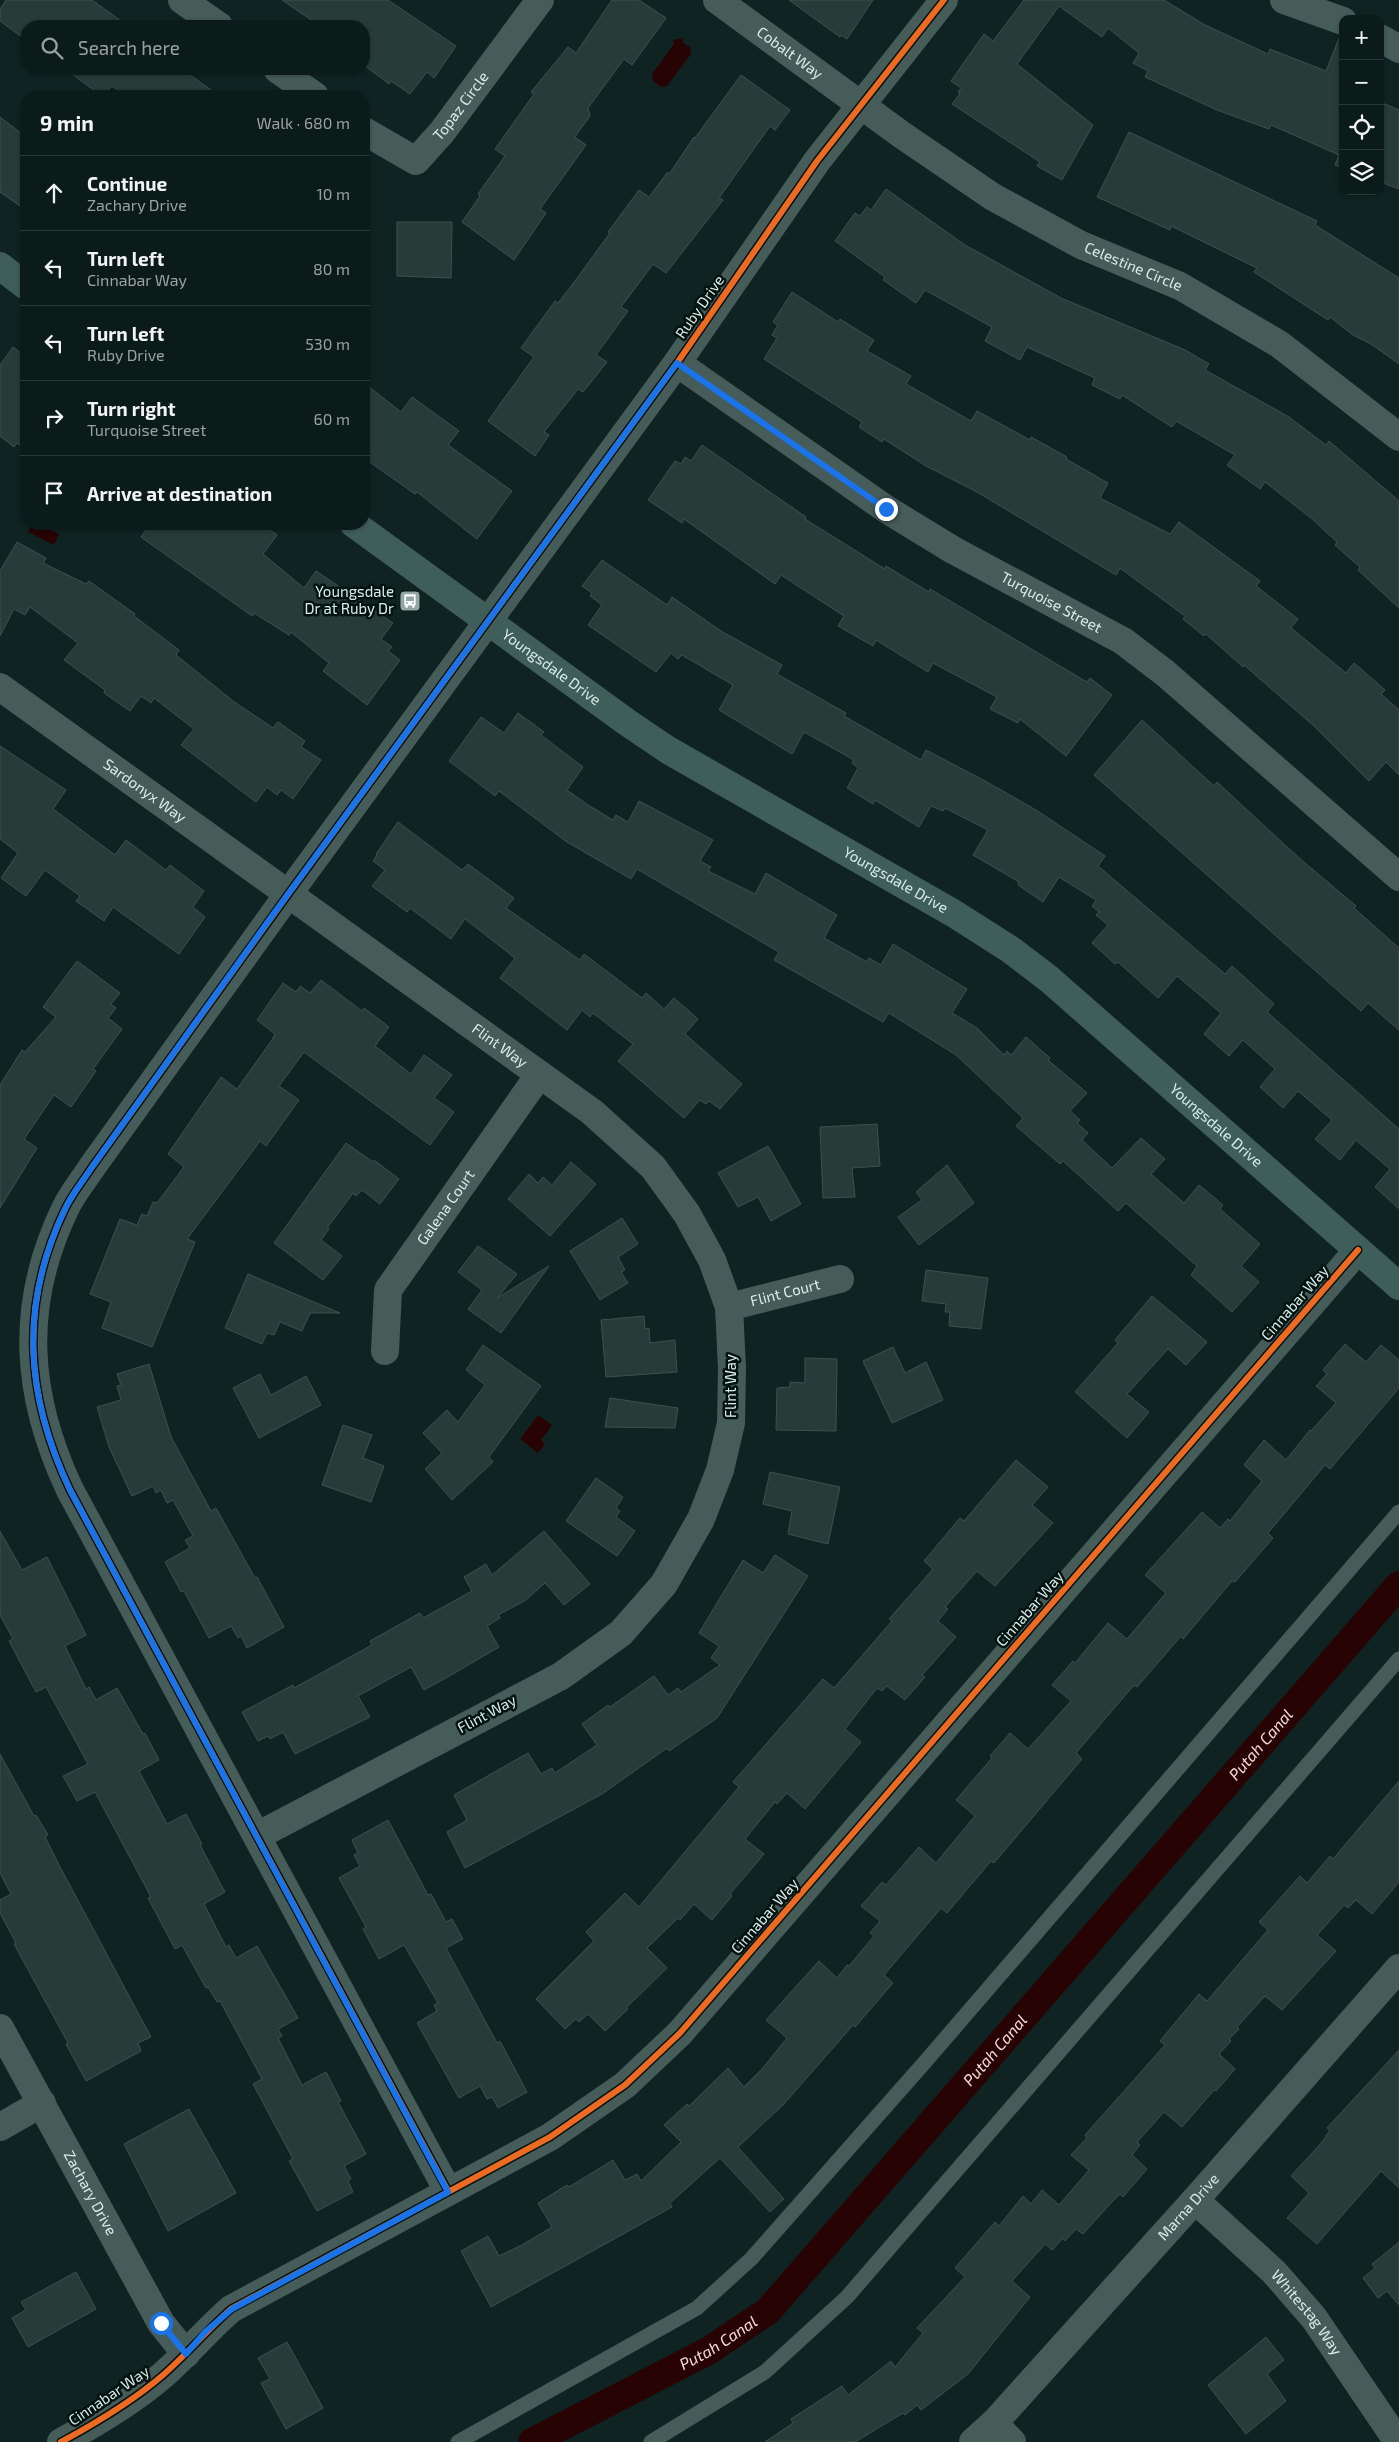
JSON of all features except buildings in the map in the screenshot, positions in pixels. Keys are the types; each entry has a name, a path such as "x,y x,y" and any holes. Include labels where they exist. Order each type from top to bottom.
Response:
{"street":[{"path":"182,0 210,20"},
{"name":"Topaz Circle","path":"370,135 416,161 442,132 540,0"},
{"name":"Cobalt Way","path":"717,0 863,106"},
{"name":"Ruby Drive","path":"448,2192 55,1459 38,1403 33,1369 36,1306 42,1273 66,1208 92,1167 289,893 677,363 818,161 863,106 944,0"},
{"path":"1284,0 1339,20"},
{"path":"1384,41 1399,50"},
{"path":"285,75 307,90"},
{"name":"Celestine Circle","path":"863,106 994,197 1081,245 1180,286 1279,344 1399,437"},
{"path":"0,266 20,281"},
{"name":"Turquoise Street","path":"677,363 886,509 953,550 1123,641 1165,673 1399,877"},
{"name":"Youngsdale Drive","path":"362,530 668,750 953,913 1011,950 1056,985 1399,1286"},
{"name":"Sardonyx Way","path":"0,687 289,893"},
{"name":"Flint Way","path":"257,1836 561,1676 621,1633 664,1584 701,1519 720,1470 731,1423 732,1368 729,1306 712,1260 687,1214 653,1167 592,1112 289,893"},
{"name":"Galena Court","path":"385,1351 388,1290 539,1074"},
{"name":"Cinnabar Way","path":"61,2442 133,2399 186,2354 205,2332 232,2309 550,2137 625,2085 680,2033 1358,1250"},
{"name":"Flint Court","path":"729,1306 840,1279"},
{"name":"Marna Drive","path":"973,2442 994,2422 1195,2200 1399,1968"},
{"name":"Zachary Drive","path":"0,2028 161,2323 186,2354"},
{"path":"0,2127 42,2104"},
{"name":"Whitestag Way","path":"1195,2200 1274,2272 1314,2318 1398,2442"},
{"path":"994,2422 1012,2442"}],"lane":[{"path":"458,2442 697,2308 751,2259 925,2062 1399,1512"},
{"path":"651,2442 765,2372 847,2297 1399,1659"}],"shaded area":[{"path":"683,38 683,43 690,47 691,54 667,86 661,87 653,81 652,74 674,44 673,40"},
{"path":"29,530 51,530 59,534 54,545 28,532"},
{"path":"538,1415 552,1425 541,1440 545,1444 538,1453 520,1439"}],"waterway":[{"name":"Putah Canal","path":"532,2442 708,2351 768,2311 1399,1585"}],"cycle path":[{"path":"448,2191 70,1490 55,1455 44,1420 37,1385 33,1350 40,1280 50,1245 65,1209 92,1167 289,893 677,363 817,161 944,0"},
{"path":"61,2442 114,2412 151,2385 231,2309 550,2137 625,2085 680,2033 1358,1250"}],"place":[{"name":"Youngsdale Dr at Ruby Dr","path":"410,601"}],"route":[{"path":"161,2323 186,2354 205,2332 232,2309 448,2192 55,1459 44,1428 33,1369 36,1306 42,1273 53,1240 66,1208 92,1167 272,916 460,662 677,363 886,509"}]}
